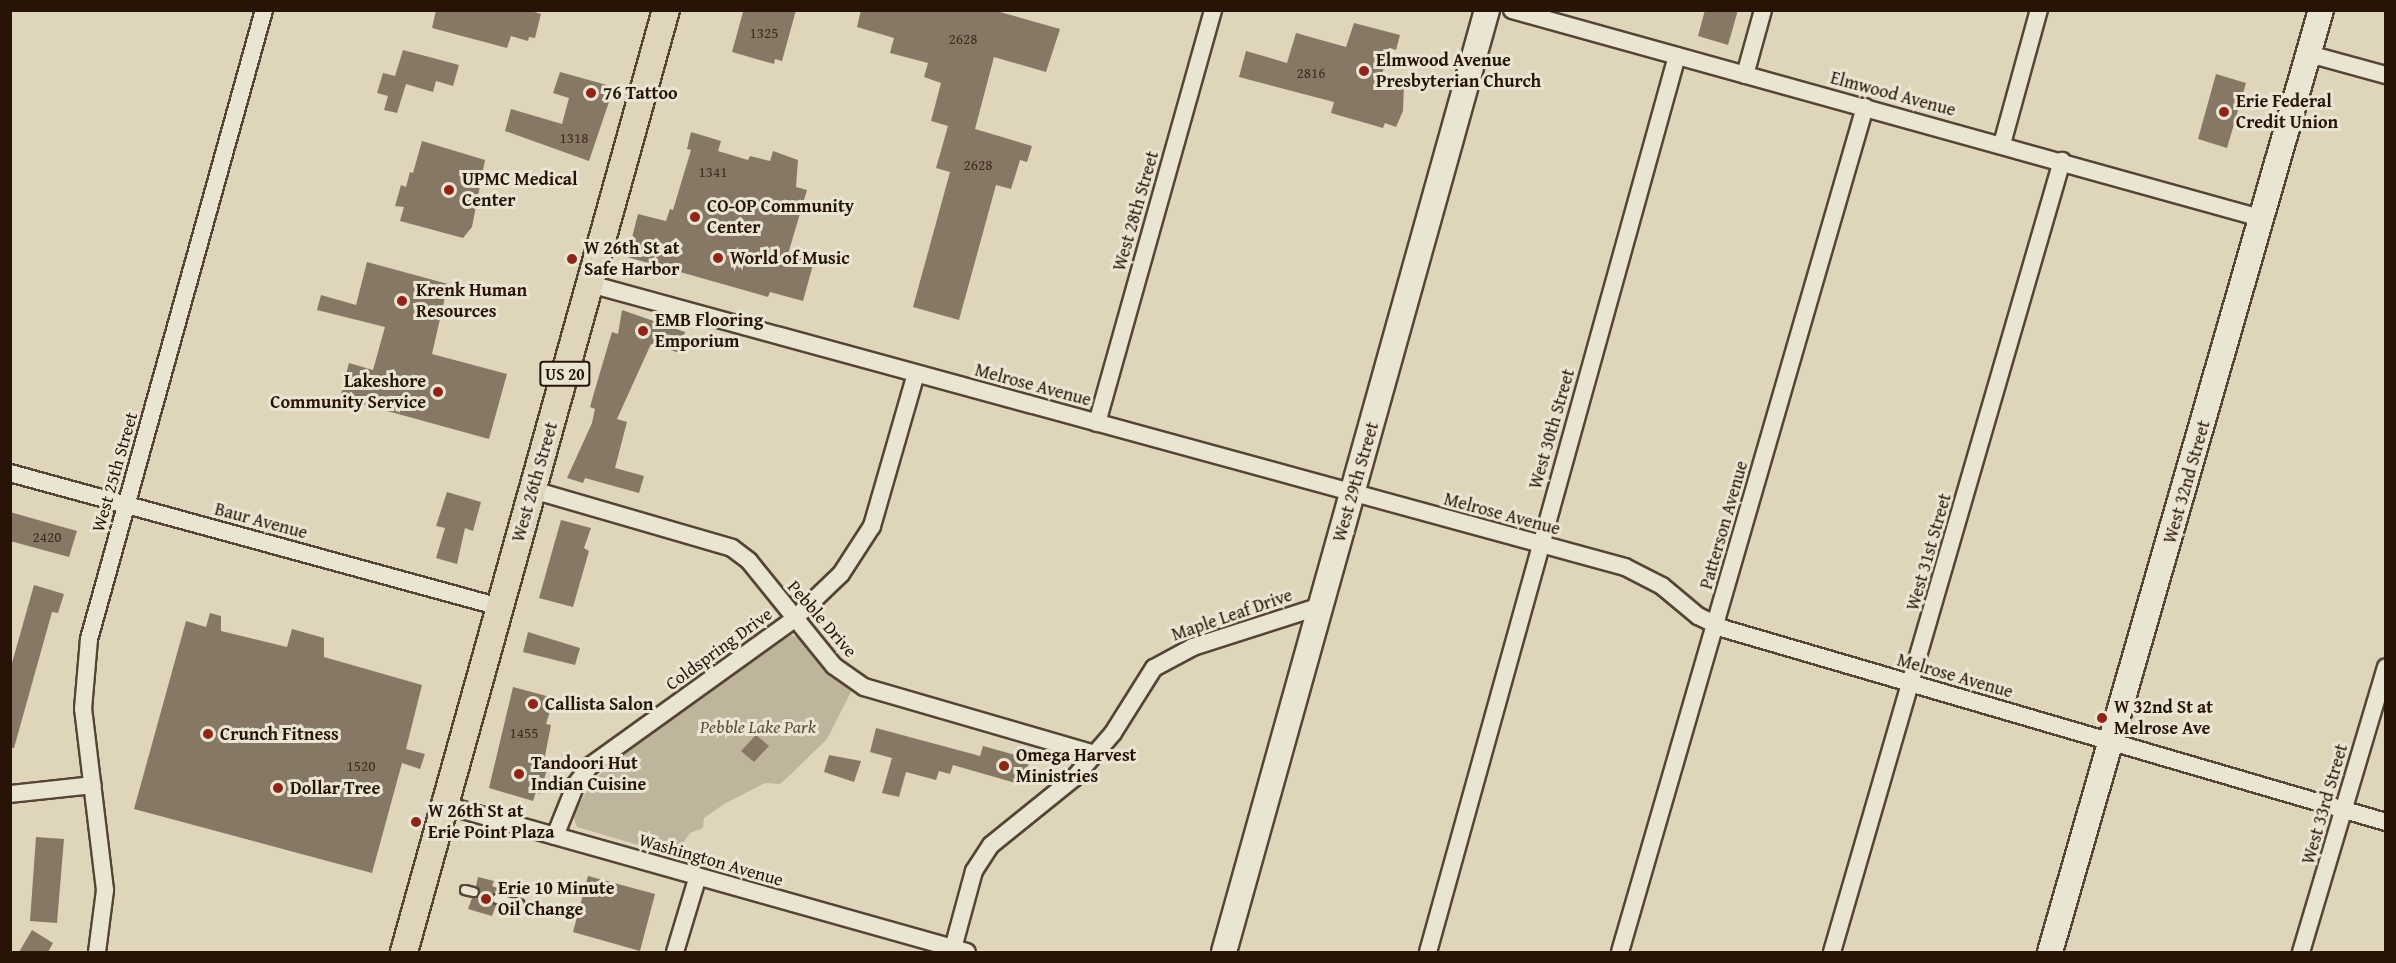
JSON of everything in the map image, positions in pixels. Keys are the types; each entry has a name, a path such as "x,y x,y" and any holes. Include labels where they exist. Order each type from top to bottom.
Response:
{"main road":[{"name":"West 26th Street","path":"404,952 590,284 662,14"}],"street":[{"name":"West 25th Street","path":"97,952 105,890 83,709 85,662 126,504 264,10"},
{"name":"West 28th Street","path":"1097,423 1213,10"},
{"name":"West 29th Street","path":"1224,952 1487,10"},
{"name":"Elmwood Avenue","path":"1512,10 2002,144 2264,219"},
{"path":"1745,75 1763,10"},
{"path":"2002,144 2039,10"},
{"name":"West 32nd Street","path":"2050,952 2264,219 2321,10"},
{"path":"2309,54 2385,75"},
{"name":"West 30th Street","path":"1428,952 1677,56"},
{"name":"Patterson Avenue","path":"1620,952 1865,107"},
{"name":"West 31st Street","path":"1832,952 1912,684 2062,161"},
{"name":"Melrose Avenue","path":"590,284 1638,572 1715,626 2385,822"},
{"name":"Coldspring Drive","path":"555,836 571,794 590,766 793,620 830,588 863,542 878,507 916,374"},
{"name":"Baur Avenue","path":"10,472 500,607"},
{"name":"Pebble Drive","path":"533,490 732,548 748,561 793,620 834,666 864,687 1095,754"},
{"name":"Maple Leaf Drive","path":"957,951 974,871 991,845 1057,792 1095,754 1125,715 1148,675 1162,662 1193,647 1321,606"},
{"name":"West 33rd Street","path":"2301,952 2385,667"},
{"path":"10,794 93,785"},
{"name":"Washington Avenue","path":"445,805 957,951"},
{"path":"675,952 698,876"}],"lane":[{"path":"497,899 519,904"}],"green space":[{"name":"Pebble Lake Park","path":"791,635 799,638 827,671 852,690 827,739 789,776 780,784 765,783 724,804 704,818 703,828 690,833 678,850 669,854 577,827 573,816 592,781 642,740"}],"building":[{"path":"436,10 528,10 541,14 535,38 529,37 528,41 511,36 507,48 432,28"},
{"path":"796,10 782,61 775,59 774,64 732,52 743,12"},
{"path":"861,10 993,10 1060,29 1046,72 994,57 975,129 1032,146 1027,162 1020,160 1011,189 996,185 959,320 913,307 950,172 936,168 948,126 931,121 941,83 924,77 928,63 890,53 894,38 857,27"},
{"path":"1705,10 1738,10 1728,45 1698,36"},
{"path":"1354,23 1400,35 1396,50 1390,48 1381,77 1404,84 1403,111 1396,127 1385,123 1383,128 1331,113 1334,102 1239,77 1246,51 1287,63 1296,33 1346,47"},
{"path":"403,50 459,65 453,86 436,81 433,92 406,84 397,113 384,110 388,96 377,93 383,73 395,76"},
{"path":"560,72 614,87 589,161 505,131 511,109 562,124 569,98 553,93"},
{"path":"2216,74 2246,83 2227,148 2198,139"},
{"path":"691,132 721,141 718,151 748,160 750,156 770,161 773,151 798,160 796,187 807,190 788,254 814,261 803,301 770,292 768,297 627,257 638,214 666,221 670,209 673,210 691,150 687,149"},
{"path":"422,141 485,160 472,227 463,238 400,221 404,207 395,206 401,185 406,187 410,172 413,173"},
{"path":"367,262 448,284 432,354 507,374 489,439 340,398 349,363 373,370 385,327 317,310 321,295 356,305"},
{"path":"622,310 685,332 680,353 651,344 617,419 627,422 615,468 644,476 639,493 585,478 583,483 567,478 592,423 595,409 590,407 612,332 618,334"},
{"path":"447,492 481,502 473,531 465,528 457,564 436,558 445,528 436,526"},
{"path":"10,512 77,531 69,557 10,541"},
{"path":"561,520 591,528 584,548 589,551 573,607 539,598"},
{"path":"34,585 64,594 58,613 52,612 14,748 10,748 10,670"},
{"path":"210,613 221,616 221,631 287,647 292,629 324,638 324,657 422,685 406,749 425,754 420,769 402,763 372,873 134,809 186,621 206,627"},
{"path":"528,632 580,648 575,665 523,652"},
{"path":"513,687 554,698 546,724 551,725 544,761 549,762 540,794 536,792 533,801 489,788"},
{"path":"876,728 980,756 983,746 1030,759 1022,785 953,765 950,774 939,771 936,780 906,772 899,797 882,793 892,758 870,752"},
{"path":"756,735 769,746 754,762 741,751"},
{"path":"829,755 861,761 854,782 824,772"},
{"path":"36,837 64,839 57,923 30,921"},
{"path":"588,876 655,894 640,951 573,932"},
{"path":"478,877 494,881 492,886 500,889 491,897 496,905 492,916 468,909 472,898 480,894 476,886"},
{"path":"32,930 53,943 48,952 19,952"}],"place":[{"name":"Elmwood Avenue Presbyterian Church","path":"1364,71"},
{"name":"76 Tattoo","path":"591,93"},
{"name":"Erie Federal Credit Union","path":"2224,112"},
{"name":"UPMC Medical Center","path":"449,190"},
{"name":"CO-OP Community Center","path":"695,217"},
{"name":"World of Music","path":"718,258"},
{"name":"W 26th St at Safe Harbor","path":"572,259"},
{"name":"Krenk Human Resources","path":"402,301"},
{"name":"EMB Flooring Emporium","path":"643,331"},
{"name":"Lakeshore Community Service","path":"438,392"},
{"name":"Callista Salon","path":"533,704"},
{"name":"W 32nd St at Melrose Ave","path":"2102,718"},
{"name":"Crunch Fitness","path":"208,734"},
{"name":"Omega Harvest Ministries","path":"1004,766"},
{"name":"Tandoori Hut Indian Cuisine","path":"519,774"},
{"name":"Dollar Tree","path":"278,788"},
{"name":"W 26th St at Erie Point Plaza","path":"416,822"},
{"name":"Erie 10 Minute Oil Change","path":"486,899"}]}
